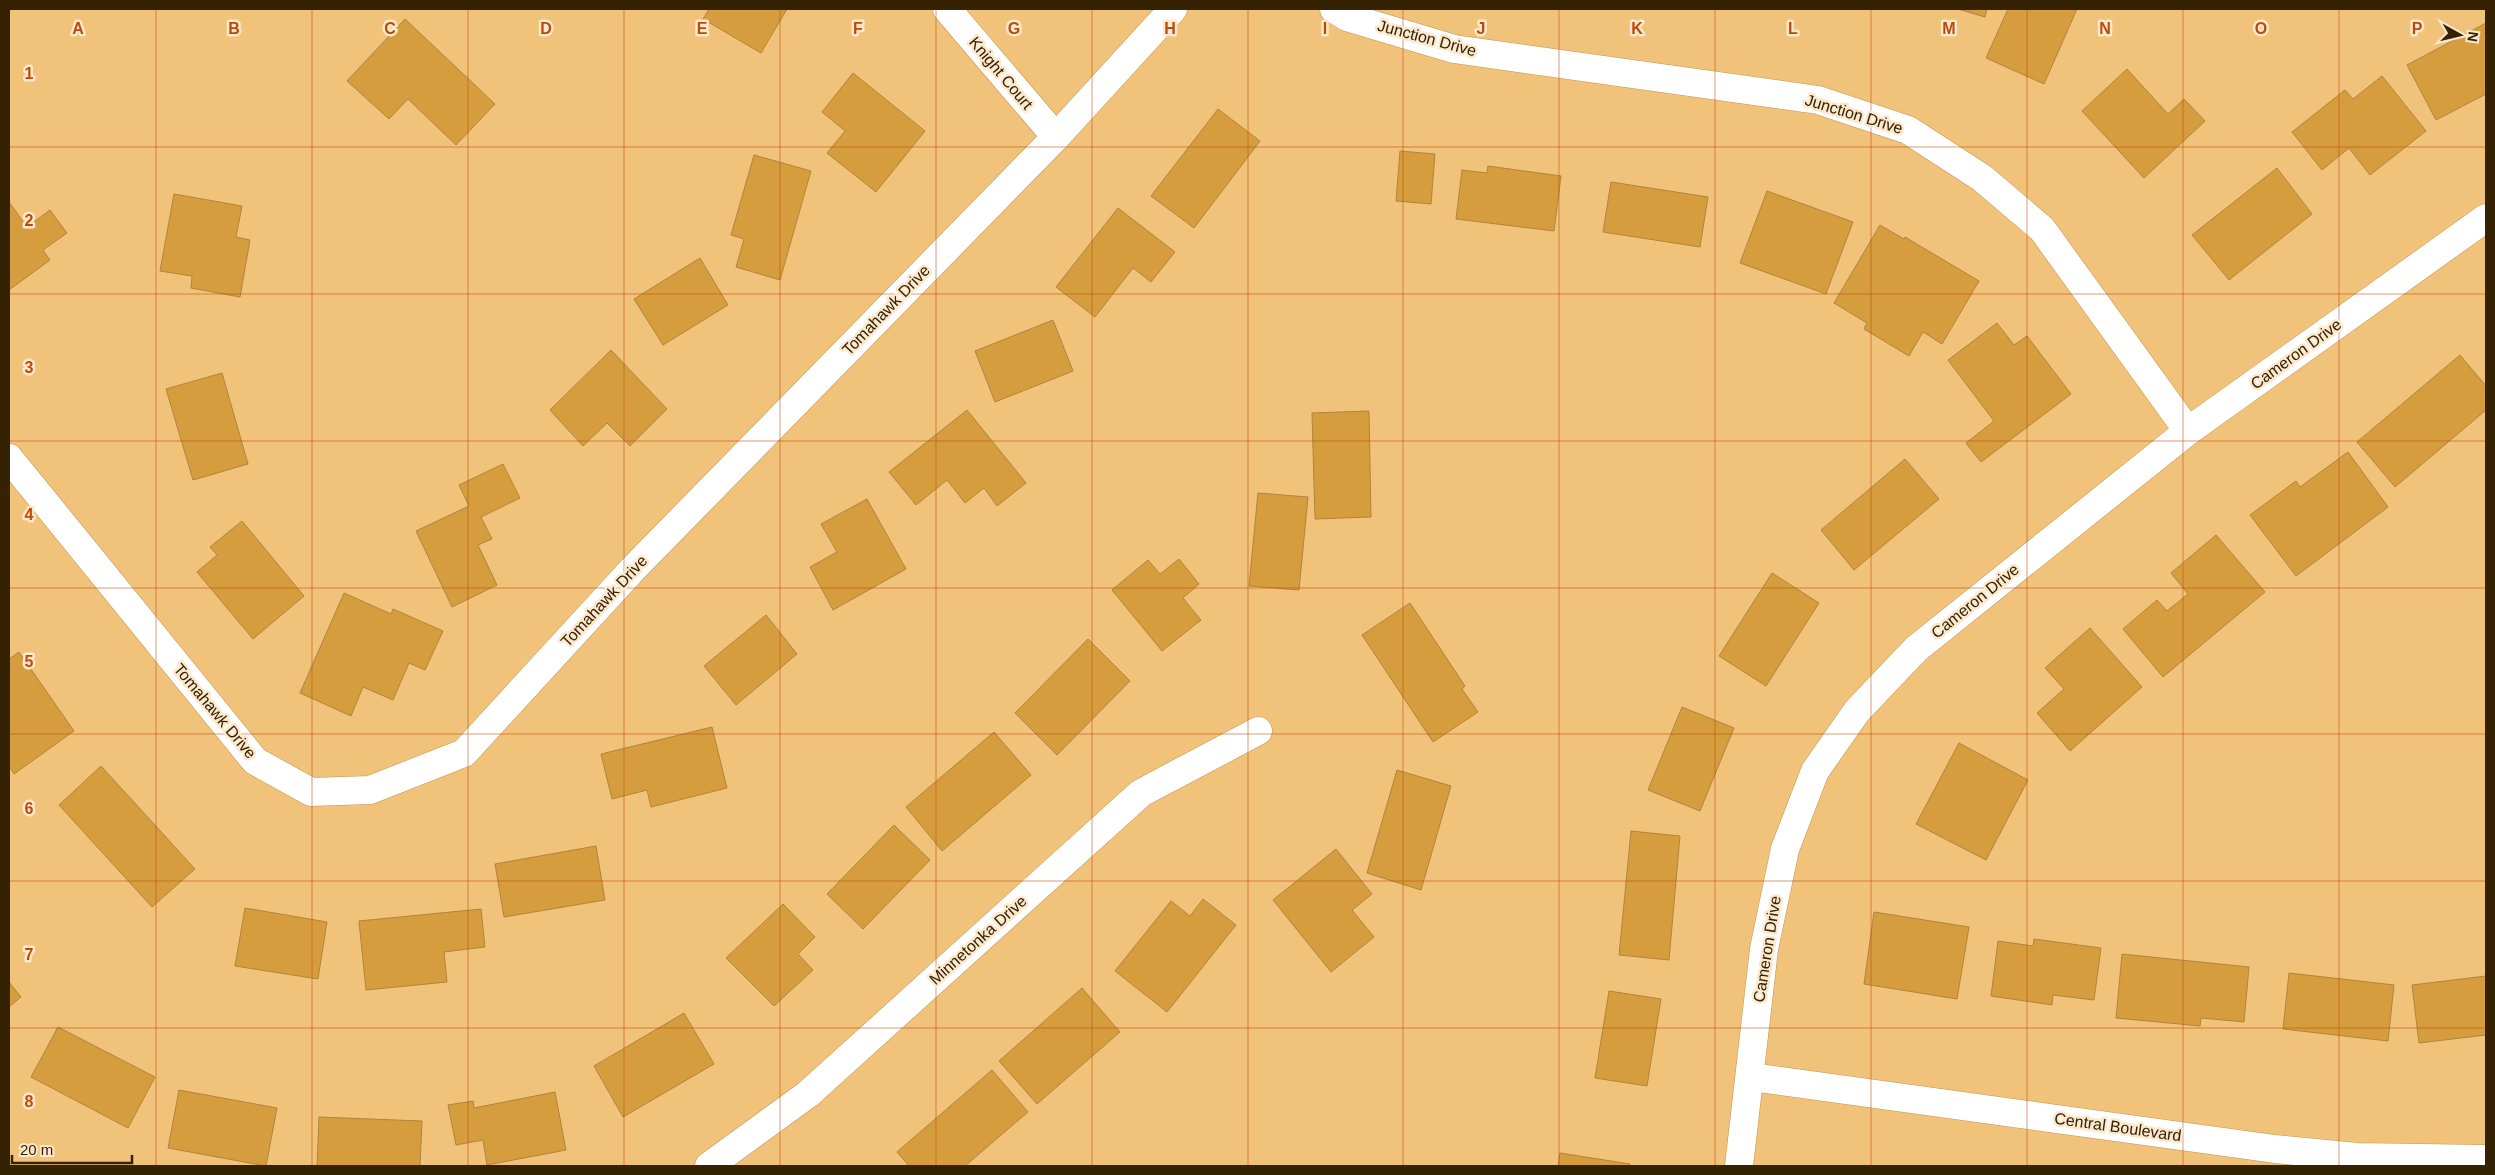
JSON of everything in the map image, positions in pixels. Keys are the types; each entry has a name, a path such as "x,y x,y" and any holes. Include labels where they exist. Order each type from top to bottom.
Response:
{"street":[{"name":"Knight Court","path":"947,9 1056,137"},
{"name":"Tomahawk Drive","path":"9,458 255,761 311,792 370,790 464,753 632,570 1056,137 1173,9"},
{"name":"Junction Drive","path":"1334,9 1348,17 1454,48 1818,100 1908,130 1982,178 2042,229 2188,431"},
{"name":"Cameron Drive","path":"1739,1166 1751,1077 1764,950 1785,849 1815,771 1857,711 1916,649 2188,431 2486,218"},
{"name":"Minnetonka Drive","path":"709,1166 808,1094 1141,793 1258,731"},
{"name":"Central Boulevard","path":"1751,1077 2275,1149 2357,1158 2486,1159"}],"building":[{"path":"709,9 787,9 761,53 703,19"},
{"path":"1958,9 1987,9 1985,17"},
{"path":"2008,9 2077,9 2044,84 1986,58"},
{"path":"405,19 495,104 456,145 408,99 389,119 347,81"},
{"path":"2486,23 2486,94 2436,120 2407,65"},
{"path":"2127,69 2168,114 2184,99 2205,121 2144,178 2082,111"},
{"path":"853,73 925,131 876,192 827,153 845,131 822,112"},
{"path":"2382,76 2426,131 2370,175 2349,148 2322,170 2292,132 2345,90 2353,99"},
{"path":"1218,109 1260,141 1194,228 1151,196"},
{"path":"1400,151 1435,154 1431,204 1396,201"},
{"path":"754,155 811,171 780,280 736,267 744,239 731,235"},
{"path":"1488,166 1561,176 1554,231 1456,219 1462,170 1487,173"},
{"path":"2277,168 2312,214 2229,280 2192,235"},
{"path":"1611,182 1708,197 1700,247 1603,232"},
{"path":"1767,191 1853,222 1826,294 1740,263"},
{"path":"174,194 242,206 236,237 250,240 240,297 191,288 192,276 160,271"},
{"path":"9,202 27,227 50,210 67,233 43,250 50,260 9,290"},
{"path":"1118,208 1175,252 1151,282 1133,268 1095,317 1056,287"},
{"path":"1880,225 1904,239 1905,237 1979,281 1942,344 1923,332 1909,356 1864,329 1867,323 1834,303"},
{"path":"700,258 728,305 663,345 634,299"},
{"path":"1053,320 1073,371 995,402 975,351"},
{"path":"1997,323 2014,345 2027,336 2071,394 1981,462 1966,443 1994,421 1948,360"},
{"path":"611,350 667,409 630,446 607,423 583,446 550,410"},
{"path":"2460,355 2486,386 2486,410 2395,487 2357,442"},
{"path":"222,373 248,464 193,480 166,389"},
{"path":"967,410 1026,483 997,506 984,488 965,503 947,480 916,505 889,472"},
{"path":"1369,411 1371,517 1315,519 1312,413"},
{"path":"2348,452 2388,507 2296,576 2250,515 2296,481 2300,487"},
{"path":"1905,459 1939,499 1854,570 1821,530"},
{"path":"503,464 520,498 481,517 492,539 478,545 497,585 452,607 416,531 469,506 459,485"},
{"path":"1258,493 1308,497 1299,590 1249,586"},
{"path":"867,499 906,569 833,610 810,567 837,552 821,524"},
{"path":"242,521 304,596 253,639 197,572 217,555 210,547"},
{"path":"2216,535 2265,592 2163,677 2123,629 2157,600 2167,611 2188,594 2171,573"},
{"path":"1179,559 1199,584 1183,598 1201,620 1162,651 1112,590 1148,560 1160,574"},
{"path":"1772,573 1819,603 1766,686 1719,656"},
{"path":"344,593 391,614 393,609 443,631 425,670 409,663 393,700 363,687 351,716 300,693"},
{"path":"1410,603 1465,686 1462,689 1478,712 1433,742 1362,635"},
{"path":"766,615 797,654 736,705 704,666"},
{"path":"2090,628 2142,687 2070,751 2037,713 2064,689 2045,668"},
{"path":"1088,639 1130,681 1057,755 1015,713"},
{"path":"19,652 74,731 14,774 9,766 9,659"},
{"path":"1682,707 1734,728 1700,811 1648,790"},
{"path":"712,727 727,788 651,807 647,790 612,799 601,754"},
{"path":"994,732 1031,775 942,851 906,807"},
{"path":"1959,743 2028,780 1986,860 1916,824"},
{"path":"101,766 195,869 152,907 59,805"},
{"path":"1397,770 1451,786 1421,890 1367,873"},
{"path":"894,825 930,860 863,929 827,894"},
{"path":"1631,831 1680,836 1669,960 1619,955"},
{"path":"596,846 605,900 504,917 495,864"},
{"path":"1336,849 1372,894 1352,910 1374,937 1331,972 1273,900"},
{"path":"1203,899 1236,925 1167,1012 1115,971 1171,901 1190,916"},
{"path":"783,904 815,937 798,954 813,970 774,1006 726,958"},
{"path":"245,908 327,922 318,979 235,966"},
{"path":"481,909 485,947 444,952 447,982 366,990 359,921"},
{"path":"1874,912 1969,927 1957,999 1864,984"},
{"path":"2034,939 2101,948 2094,1000 2053,995 2052,1005 1991,996 1998,941 2033,946"},
{"path":"2122,954 2249,967 2244,1022 2201,1018 2200,1026 2116,1018"},
{"path":"2289,973 2394,985 2388,1041 2283,1029"},
{"path":"2486,976 2486,1035 2419,1043 2412,985"},
{"path":"9,982 21,997 9,1007"},
{"path":"1082,988 1120,1032 1037,1104 999,1061"},
{"path":"1609,991 1661,999 1647,1086 1595,1078"},
{"path":"684,1013 714,1064 623,1117 594,1066"},
{"path":"58,1027 155,1077 128,1128 31,1077"},
{"path":"992,1070 1028,1112 965,1166 909,1166 897,1152"},
{"path":"179,1090 277,1108 266,1166 168,1148"},
{"path":"555,1092 566,1150 487,1165 483,1140 456,1145 448,1105 473,1101 474,1108"},
{"path":"319,1117 422,1121 420,1166 317,1166"},
{"path":"1560,1153 1630,1164 1630,1166 1558,1166"}]}
